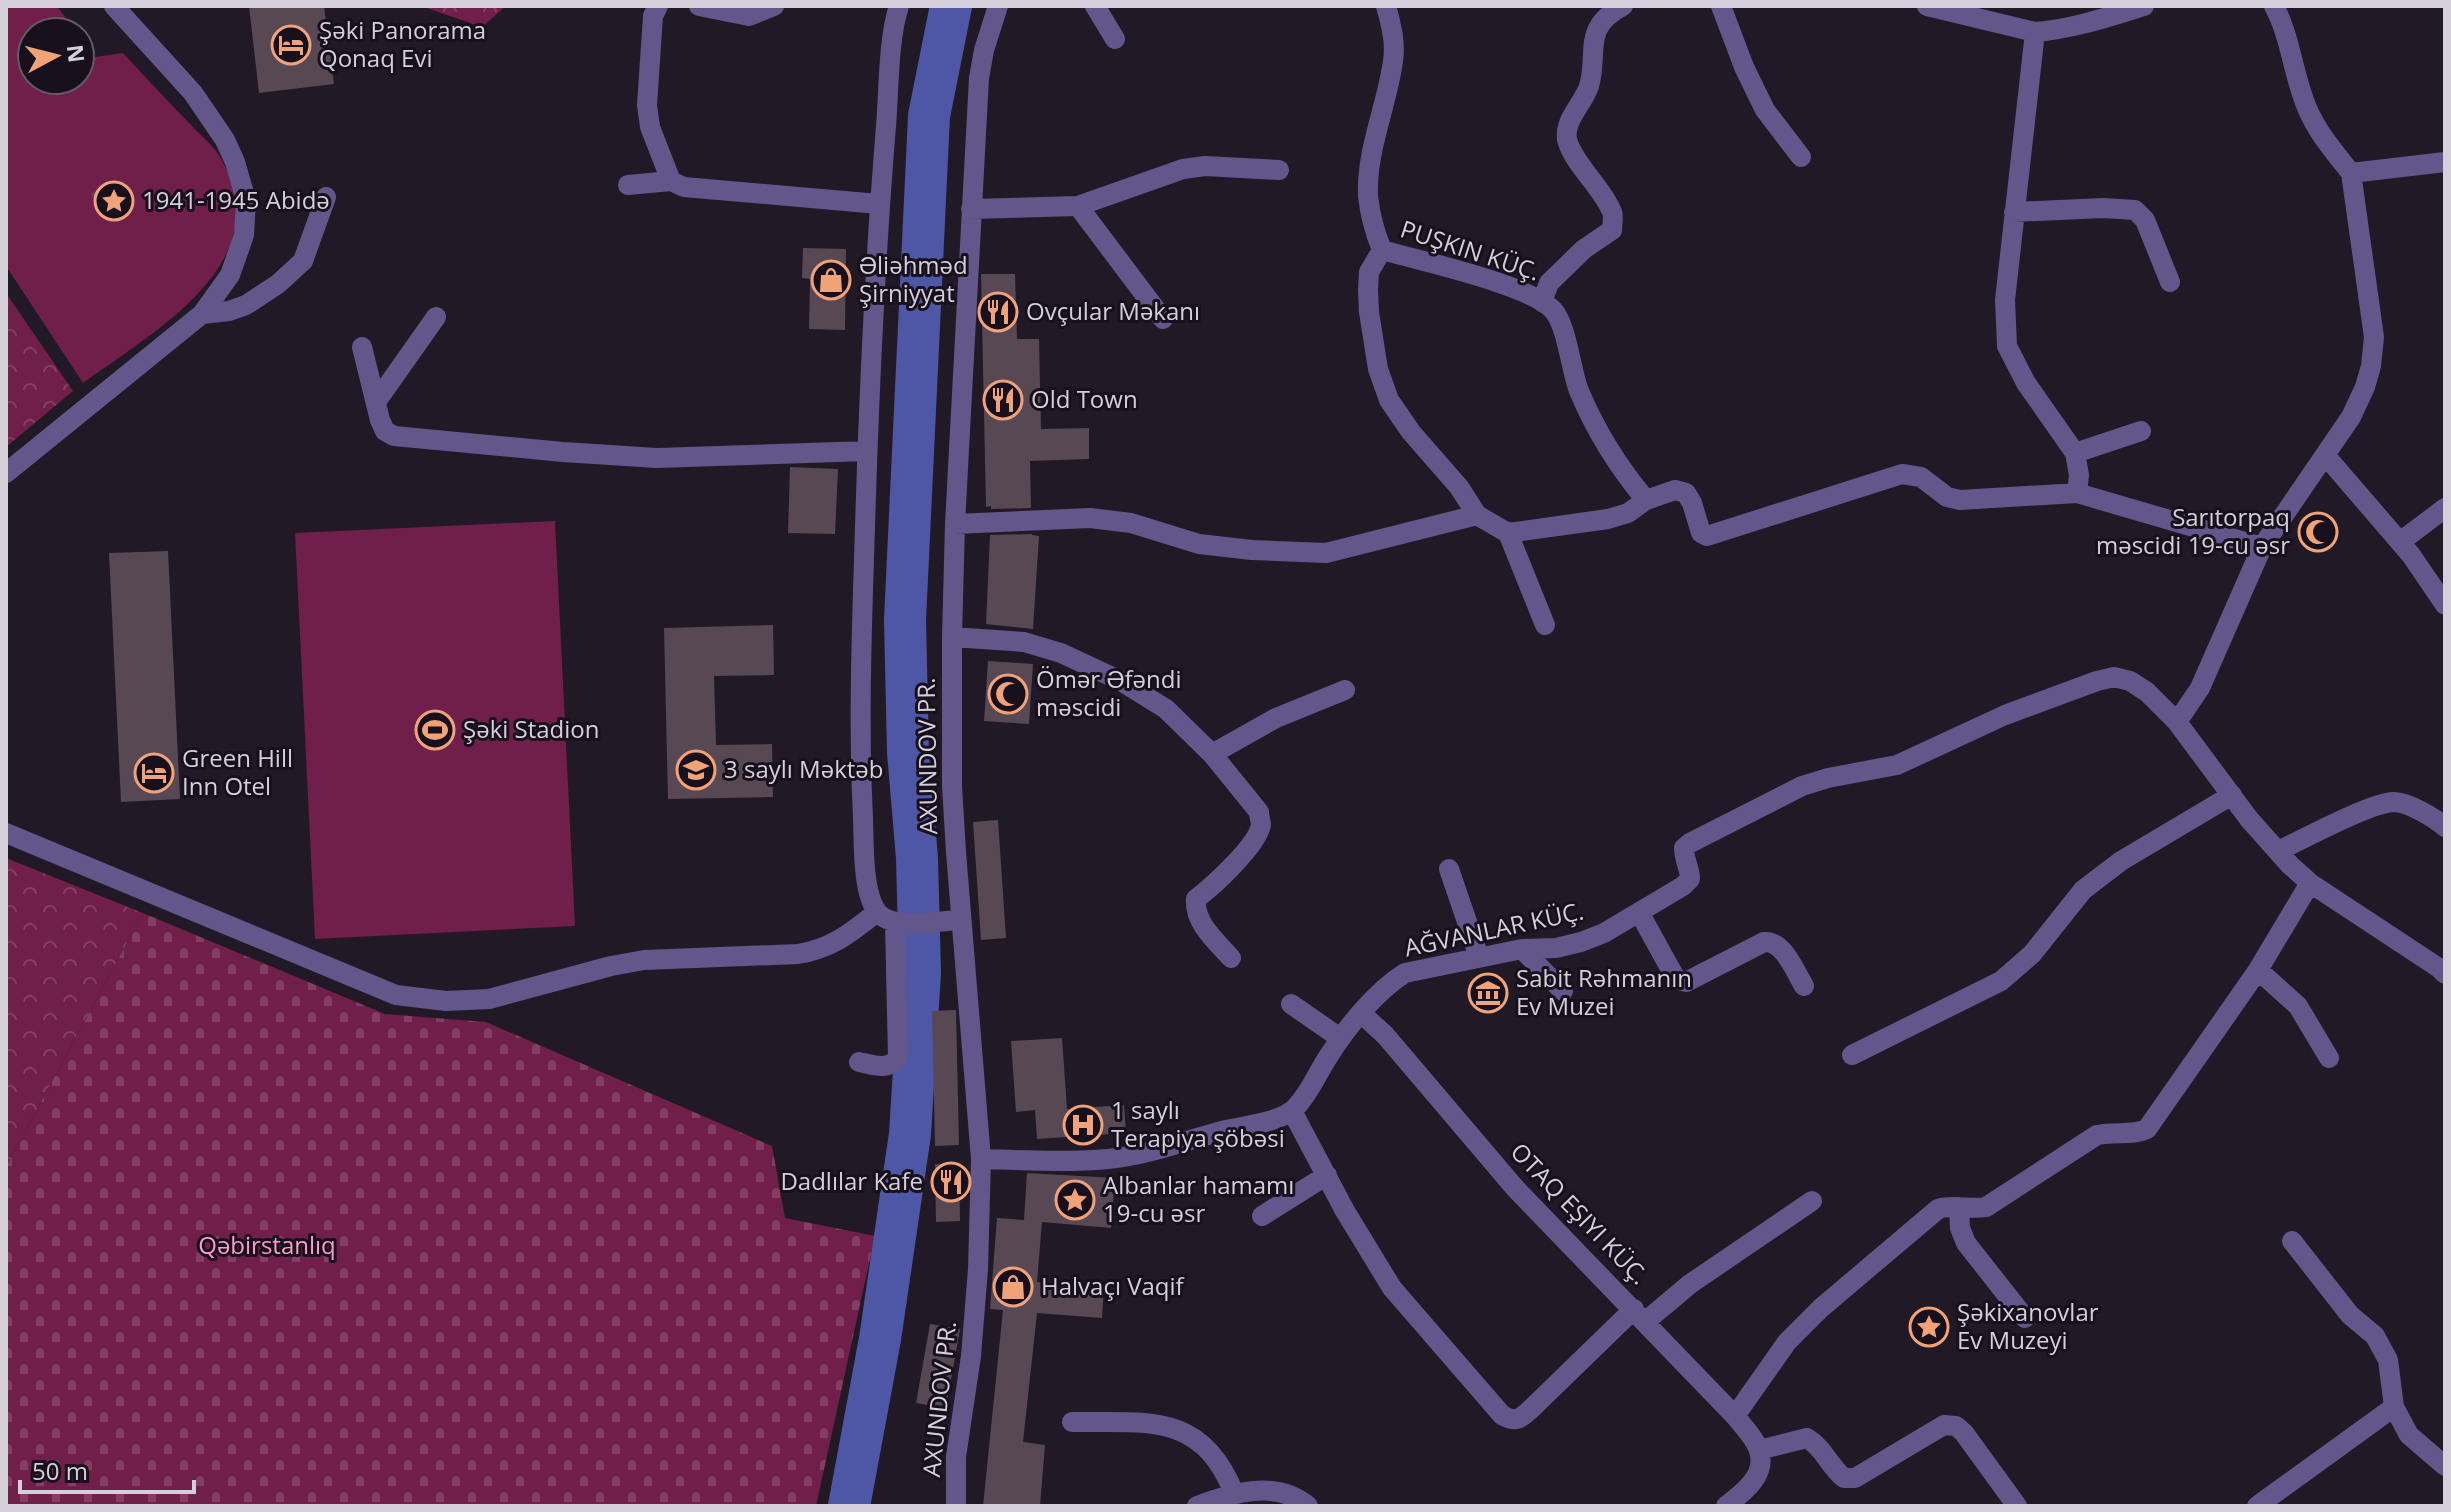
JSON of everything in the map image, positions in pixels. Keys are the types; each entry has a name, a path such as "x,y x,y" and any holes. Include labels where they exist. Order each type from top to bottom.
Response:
{"street":[{"path":"6,473 202,314 230,275 244,235 246,200 225,140 193,93 114,6"},
{"path":"658,6 653,16 647,105 650,127 671,181"},
{"path":"699,6 749,16 774,6"},
{"path":"899,6 893,38 879,204 867,451 859,701 868,887 877,912 895,923 960,920"},
{"name":"AXUNDOV PR.","path":"956,1506 956,1457 971,1356 978,1269 981,1159 960,920 952,786 955,524 979,78 998,6"},
{"path":"1095,6 1115,39"},
{"path":"1386,6 1392,29 1394,59 1373,150 1368,195 1373,227 1382,250 1369,272 1368,290 1378,369 1389,400 1411,432 1459,487 1477,515 1508,533 1545,625"},
{"name":"PUŞKIN KÜÇ.","path":"1542,302 1549,283 1584,249 1612,230 1613,214 1567,141 1569,119 1580,106 1589,84 1592,43 1607,14 1623,6"},
{"path":"1721,6 1744,67 1765,110 1801,157"},
{"path":"1927,6 2035,32 2099,21 2144,6"},
{"path":"2274,6 2290,45 2302,95 2314,124 2351,173 2374,337 2365,387 2351,417 2262,547 2200,688 2177,722 2249,819 2310,883 2445,974"},
{"path":"2035,32 2005,300 2007,346 2026,383 2075,453 2079,475 2077,493"},
{"path":"2351,173 2445,162"},
{"path":"971,209 1078,206 1183,169 1205,166 1279,170"},
{"path":"628,185 671,181 684,187 879,204"},
{"path":"202,314 229,311 246,305 278,284 303,261 326,197"},
{"path":"1078,206 1163,319"},
{"path":"2014,212 2103,208 2135,210 2145,220 2170,282"},
{"name":"PUŞKIN KÜÇ.","path":"1382,250 1510,287 1554,311 1560,322 1578,389 1594,423 1646,500"},
{"path":"376,402 436,317"},
{"path":"362,347 385,431 394,436 657,458 867,451"},
{"path":"2075,453 2141,431"},
{"path":"2325,455 2400,542 2445,605"},
{"path":"1508,533 1608,519 1628,513 1646,500 1675,490 1686,493 1701,533 1707,536 1902,474 1921,477 1947,497 1960,500 2077,493 2262,547"},
{"path":"2400,542 2445,508"},
{"path":"955,524 1090,518 1131,523 1199,544 1326,553 1477,515"},
{"path":"952,637 1024,642 1061,653 1121,681 1166,709 1212,754 1259,812 1261,824 1255,838 1232,866 1215,885 1196,899 1195,908 1201,922 1231,958"},
{"name":"AĞVANLAR KÜÇ.","path":"1292,1111 1340,1038 1390,982 1405,973 1522,949 1556,948 1604,933 1690,879 1684,848 1690,843 1802,786 1897,765 2005,715 2114,677 2130,681 2147,692 2177,722"},
{"path":"1212,754 1276,718 1345,690"},
{"path":"1852,1055 2001,981 2032,954 2083,890 2121,861 2232,795"},
{"path":"2278,851 2376,805 2397,802 2435,818 2445,827"},
{"path":"6,833 396,995 446,1001 489,999 644,960 817,951 842,940 877,912"},
{"path":"1449,869 1479,957"},
{"path":"1735,1416 1787,1342 1821,1308 1938,1209 1948,1206 1986,1207 2097,1135 2113,1131 2139,1133 2147,1129 2258,970 2310,883"},
{"path":"1639,912 1676,979 1686,982 1770,941 1778,945 1804,986"},
{"path":"859,1062 883,1067 898,1058 895,923"},
{"path":"1522,949 1563,991"},
{"path":"2258,970 2298,1006 2329,1058"},
{"path":"1291,1004 1340,1038"},
{"name":"OTAQ EŞIYI KÜÇ.","path":"1362,1014 1385,1035 1515,1188 1735,1416 1759,1450"},
{"path":"981,1159 1110,1159 1145,1153 1267,1121 1292,1111 1345,1211 1392,1288 1502,1415 1511,1420 1519,1420 1640,1315 1812,1201"},
{"path":"1262,1216 1327,1175"},
{"path":"1959,1207 1960,1228 1966,1243 2025,1318"},
{"path":"2292,1241 2350,1315 2375,1336 2388,1360 2394,1407 2409,1435 2445,1466"},
{"path":"2257,1506 2394,1407"},
{"path":"1072,1422 1146,1423 1172,1427 1192,1436 1207,1448 1224,1468 1234,1493"},
{"path":"1726,1506 1755,1481 1759,1469 1759,1450 1807,1438 1819,1444 1835,1470 1844,1478 1855,1478 1944,1425 1956,1426 1964,1433 2017,1506"},
{"path":"1197,1506 1234,1493 1277,1491 1308,1506"}],"green space":[{"path":"6,6 57,6 64,16 16,16 16,96 96,96 96,57 123,53 219,155 234,193 235,228 223,260 202,290 174,316 83,383 6,266"},
{"path":"421,6 506,6 482,27"},
{"path":"6,293 73,391 6,447"},
{"name":"Şəki Stadion","path":"555,521 575,926 315,939 295,533"},
{"path":"6,858 143,913 6,1167"},
{"name":"Qəbirstanlıq","path":"143,913 385,1014 486,1022 772,1146 785,1218 875,1236 816,1506 6,1506 6,1167"}],"building":[{"name":"Şəki Panorama Qonaq Evi","path":"249,6 324,6 334,84 259,93"},
{"path":"115,180 131,208 107,221 91,194"},
{"path":"803,248 846,249 845,330 809,329 810,279 802,278"},
{"path":"981,274 1015,274 1017,339 1039,339 1041,429 1089,428 1089,459 1030,461 1031,508 986,507"},
{"path":"790,467 838,469 835,534 788,533"},
{"path":"990,535 1039,536 1033,629 986,624"},
{"path":"168,551 180,799 121,802 109,553"},
{"path":"773,625 774,675 714,676 716,745 772,744 773,797 668,799 664,628"},
{"path":"988,661 1033,664 1029,724 984,721"},
{"path":"998,820 1006,938 981,940 973,822"},
{"path":"956,1010 959,1145 935,1146 932,1011"},
{"path":"1062,1038 1067,1109 1124,1105 1126,1133 1037,1139 1035,1110 1016,1112 1011,1041"},
{"path":"935,1164 959,1166 960,1221 936,1222"},
{"path":"1027,1173 1115,1178 1111,1228 1042,1222 1037,1282 1104,1287 1102,1318 1037,1313 1023,1442 1045,1445 1040,1506 983,1506 1003,1310 990,1309 997,1218 1024,1220"},
{"path":"930,1324 960,1329 946,1408 916,1403"}],"waterway":[{"path":"849,1506 880,1339 910,1134 920,973 917,858 908,752 905,620 929,116 951,6"}],"place":[{"name":"Şəki Panorama Qonaq Evi","path":"291,45"},
{"name":"1941-1945 Abidə","path":"114,201"},
{"name":"Əliəhməd Şirniyyat","path":"831,280"},
{"name":"Ovçular Məkanı","path":"998,312"},
{"name":"Old Town","path":"1003,400"},
{"name":"Sarıtorpaq məscidi 19-cu əsr","path":"2318,532"},
{"name":"Ömər Əfəndi məscidi","path":"1008,694"},
{"name":"Şəki Stadion","path":"435,730"},
{"name":"3 saylı Məktəb","path":"696,770"},
{"name":"Green Hill Inn Otel","path":"154,773"},
{"name":"Sabit Rəhmanın Ev Muzei","path":"1488,993"},
{"name":"1 saylı Terapiya şöbəsi","path":"1083,1125"},
{"name":"Dadlılar Kafe","path":"951,1182"},
{"name":"Albanlar hamamı 19-cu əsr","path":"1075,1200"},
{"name":"Halvaçı Vaqif","path":"1013,1287"},
{"name":"Şəkixanovlar Ev Muzeyi","path":"1929,1327"}]}
